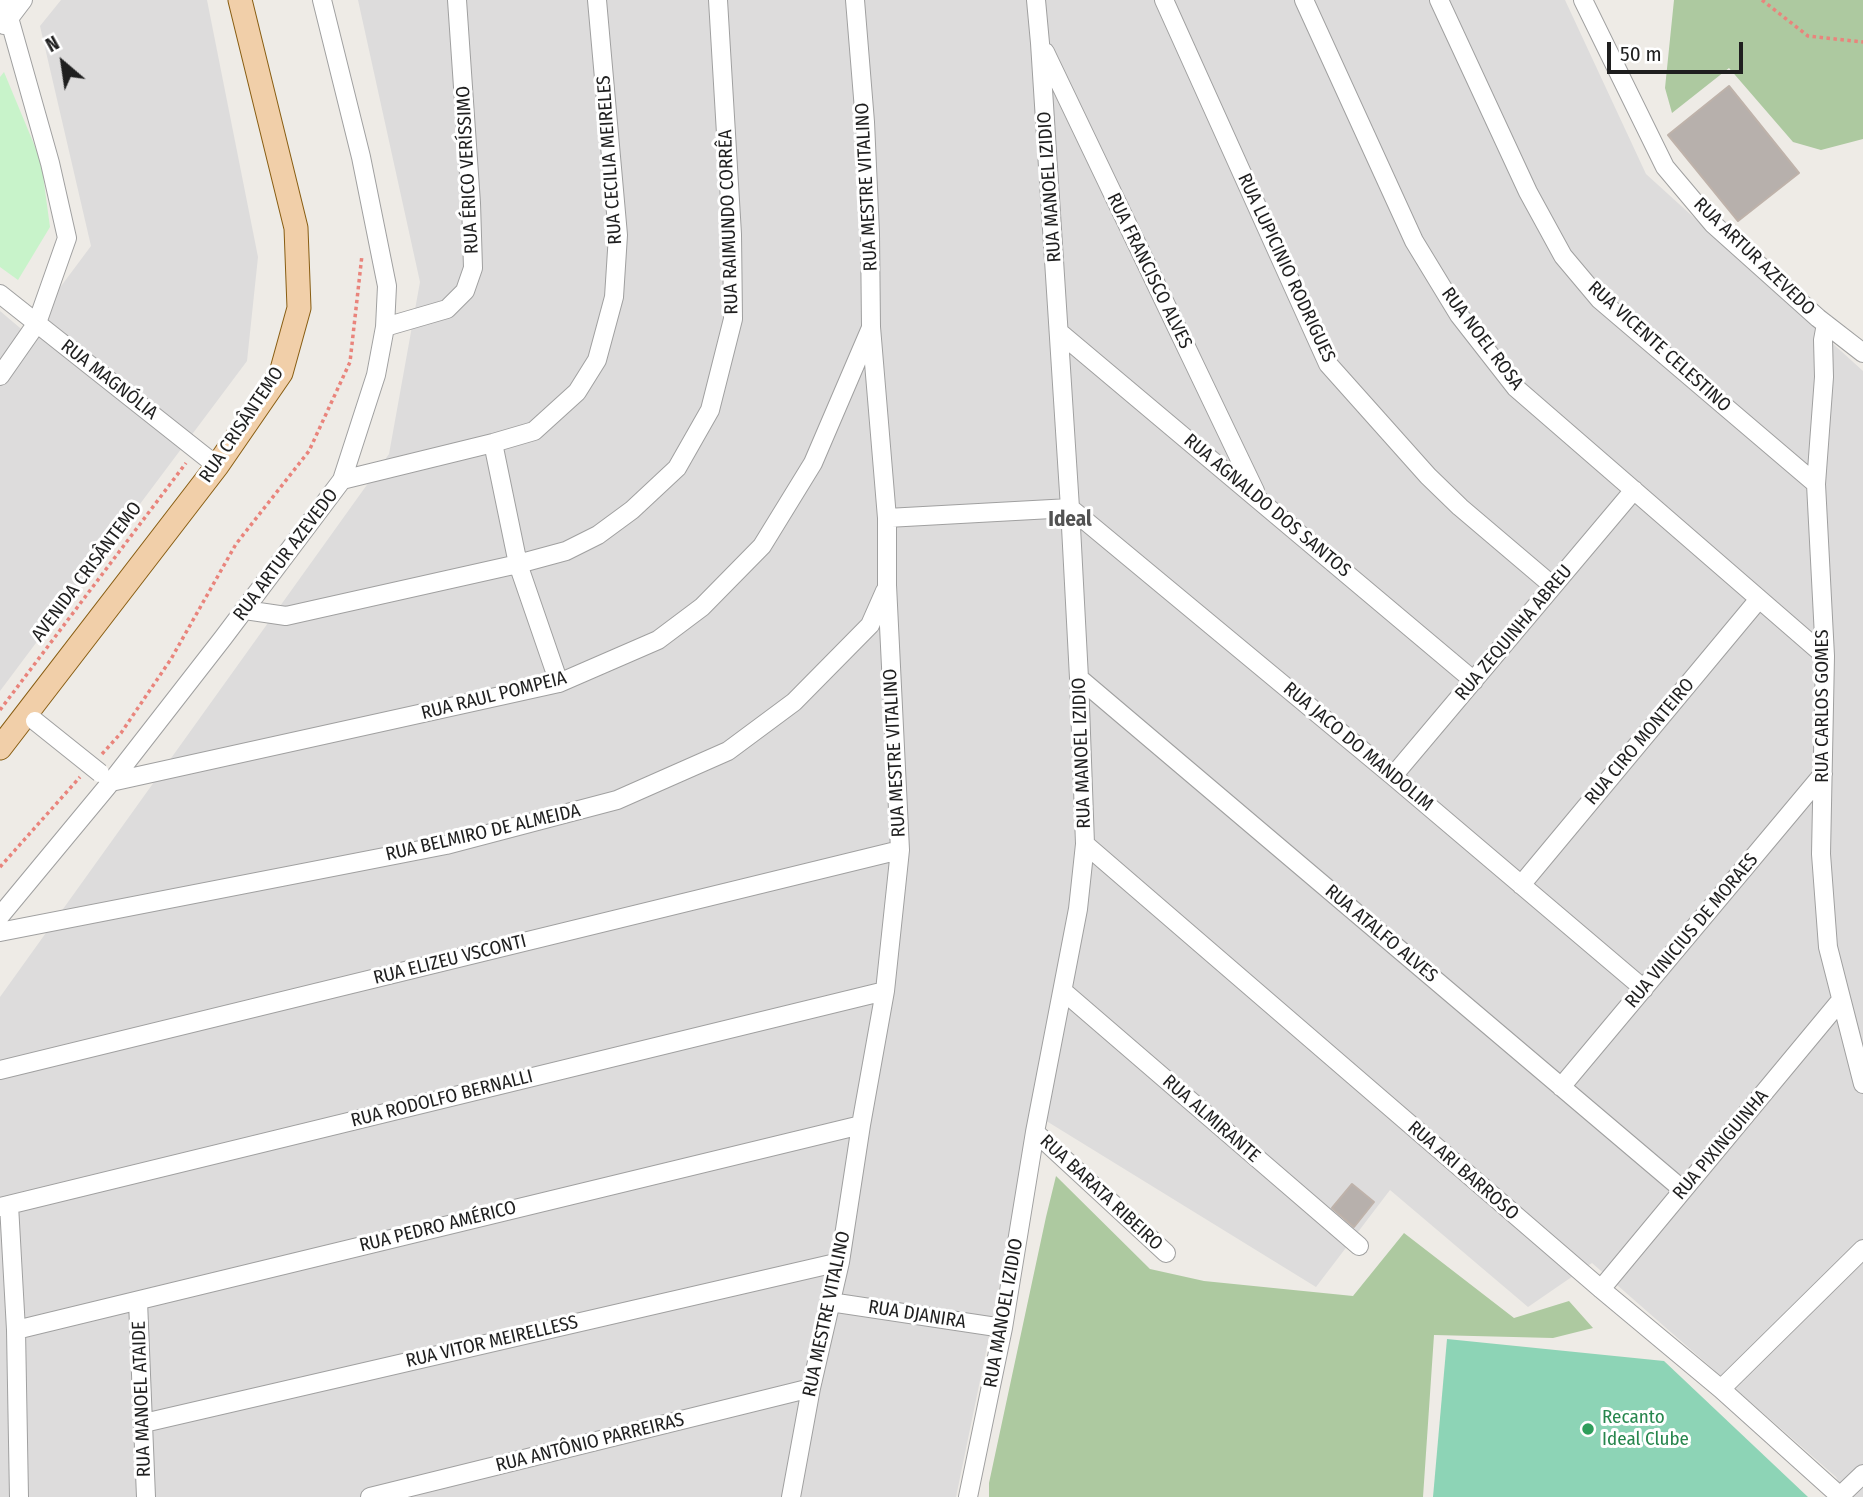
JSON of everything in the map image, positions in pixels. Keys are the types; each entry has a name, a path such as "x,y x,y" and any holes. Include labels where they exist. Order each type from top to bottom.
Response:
{"main road":[{"name":"RUA CRISÂNTEMO","path":"0,748 31,718 217,466 281,373 299,308 296,228 240,0"}],"street":[{"path":"0,376 37,323 67,238 50,163 4,25 4,0"},
{"path":"4,25 23,0"},
{"name":"RUA ARTUR AZEVEDO","path":"0,916 105,777 245,610 342,480 376,375 385,327 387,286 361,157 322,0"},
{"name":"RUA ÉRICO VERÍSSIMO","path":"385,327 447,309 466,291 473,268 457,0"},
{"name":"RUA CECILIA MEIRELES","path":"342,480 493,443 534,430 578,393 597,360 614,297 618,235 597,0"},
{"name":"RUA RAIMUNDO CORRÊA","path":"245,610 285,616 566,551 598,536 632,510 677,468 710,410 733,319 732,234 718,0"},
{"name":"RUA MESTRE VITALINO","path":"791,1497 811,1388 840,1262 860,1125 885,991 900,850 887,585 887,518 871,327 867,163 855,0"},
{"name":"RUA MANOEL IZIDIO","path":"968,1497 1003,1328 1035,1132 1078,909 1085,844 1070,509 1041,43 1036,0"},
{"name":"RUA LUPICINIO RODRIGUES","path":"1164,0 1328,364 1428,476 1460,507 1553,586"},
{"name":"RUA NOEL ROSA","path":"1304,0 1414,242 1459,315 1517,387 1825,656"},
{"name":"RUA ARTUR AZEVEDO","path":"1583,0 1665,167 1713,224 1826,324 1863,353"},
{"name":"RUA VICENTE CELESTINO","path":"1445,2 1528,192 1563,256 1600,300 1816,484"},
{"name":"RUA FRANCISCO ALVES","path":"1041,43 1258,499"},
{"name":"RUA MAGNÓLIA","path":"0,294 217,466"},
{"name":"RUA CARLOS GOMES","path":"1826,324 1816,484 1825,656 1821,854 1828,947 1863,1084"},
{"name":"RUA RAUL POMPEIA","path":"105,777 559,683 658,639 702,607 762,546 813,463 871,327"},
{"name":"RUA AGNALDO DOS SANTOS","path":"1059,332 1474,681"},
{"path":"493,443 518,564 559,683"},
{"name":"RUA ZEQUINHA ABREU","path":"1394,776 1634,490"},
{"path":"887,518 1070,509"},
{"name":"RUA JACO DO MANDOLIM","path":"1070,509 1394,776 1644,989"},
{"name":"RUA BELMIRO DE ALMEIDA","path":"0,932 446,845 617,800 729,751 794,702 870,625 887,585"},
{"name":"RUA CIRO MONTEIRO","path":"1521,884 1759,599"},
{"name":"RUA ATALFO ALVES","path":"1079,678 1683,1190"},
{"path":"31,718 105,777"},
{"name":"RUA VINICIUS DE MORAES","path":"1561,1087 1823,774"},
{"name":"RUA ARI BARROSO","path":"1085,844 1601,1289 1721,1389 1841,1497"},
{"name":"RUA ELIZEU VSCONTI","path":"0,1070 900,850"},
{"name":"RUA RODOLFO BERNALLI","path":"5,1206 885,991"},
{"name":"RUA ALMIRANTE","path":"1063,991 1359,1246"},
{"name":"RUA PIXINGUINHA","path":"1601,1289 1842,1000"},
{"name":"RUA PEDRO AMÉRICO","path":"16,1330 860,1125"},
{"name":"RUA BARATA RIBEIRO","path":"1035,1132 1166,1253"},
{"path":"5,1206 16,1330 19,1497"},
{"path":"1721,1389 1863,1249"},
{"name":"RUA VITOR MEIRELLESS","path":"144,1423 840,1262"},
{"name":"RUA MANOEL ATAIDE","path":"138,1301 146,1497"},
{"name":"RUA DJANIRA","path":"831,1302 1003,1328"},
{"name":"RUA ANTÔNIO PARREIRAS","path":"370,1497 811,1388"},
{"path":"1841,1497 1863,1474"}],"path":[{"path":"1762,0 1808,36 1863,42"},
{"name":"AVENIDA CRISÂNTEMO","path":"0,710 197,449"}],"shaded area":[{"path":"61,0 207,0 258,257 247,361 0,691 0,311 26,333 91,246 40,26"},
{"path":"358,0 1565,0 1646,174 1863,371 1863,1497 1847,1497 1836,1477 1592,1263 1528,1307 1390,1190 1316,1287 1035,1114 956,1497 0,1497 0,997 389,454 420,282"}],"green space":[{"path":"1674,0 1863,0 1863,139 1821,150 1793,142 1729,68 1672,113 1665,88"},
{"path":"4,72 41,161 50,227 18,280 0,267 0,77"},
{"path":"1056,1176 1150,1269 1204,1281 1353,1296 1404,1233 1514,1318 1569,1301 1593,1328 1553,1338 1434,1335 1423,1497 989,1497 989,1483"},
{"name":"Recanto Ideal Clube","path":"1447,1339 1664,1361 1808,1497 1433,1497"}],"building":[{"path":"1729,86 1799,173 1738,221 1668,135"},
{"path":"1352,1184 1374,1202 1354,1227 1332,1208"}],"place":[{"name":"Recanto Ideal Clube","path":"1588,1429"}],"district":[{"name":"Ideal","path":"1070,520"}]}
